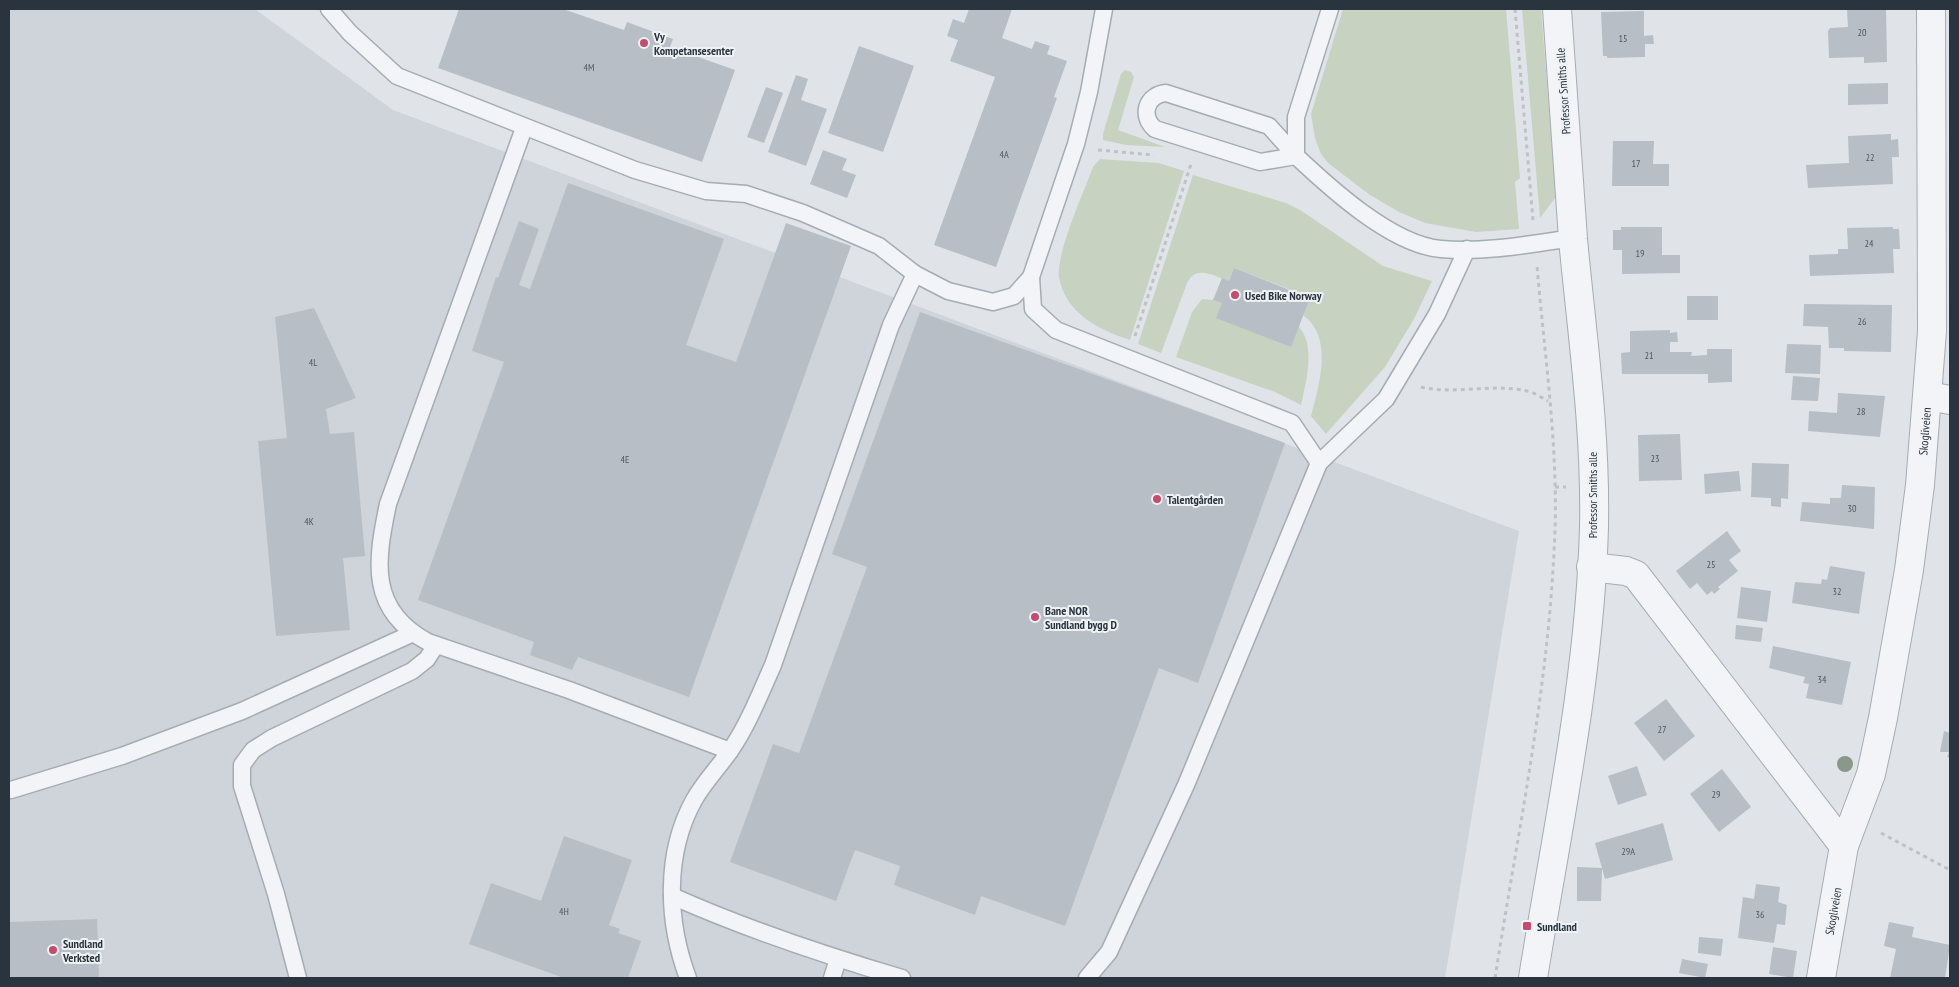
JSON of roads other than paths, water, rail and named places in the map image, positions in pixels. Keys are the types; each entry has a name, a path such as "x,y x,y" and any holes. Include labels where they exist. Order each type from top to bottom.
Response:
{"street":[{"name":"Professor Smiths alle","path":"1533,978 1572,738 1590,605 1594,487 1590,411 1573,238 1557,9"},
{"name":"Skogliveien","path":"1821,978 1844,846 1871,774 1939,398 1932,331 1930,9"},
{"path":"1592,567 1626,571 1636,575 1844,846"}],"lane":[{"path":"329,9 350,33 397,76 524,128 635,170 706,191 746,194 803,213 879,246 915,274 948,291 994,302 1014,296 1032,277"},
{"path":"1104,9 1089,92 1076,144 1032,277 1032,309 1056,330 1292,423 1319,463"},
{"path":"1296,156 1296,117 1330,9"},
{"path":"1296,156 1260,162 1161,132 1155,129 1147,120 1147,107 1154,96 1166,93 1269,126 1296,156 1354,206 1396,233 1439,249 1467,250 1535,244 1573,238"},
{"path":"524,128 388,504 380,542 378,574 384,598 391,611 411,634 436,645 550,684 730,751"},
{"path":"1087,978 1109,952 1186,785 1319,463 1386,399 1437,314 1467,250"},
{"path":"688,978 675,930 672,896 672,867 680,830 693,801 713,770 730,751 754,709 773,665 891,325 915,274"},
{"path":"11,790 122,756 242,711 411,634"},
{"path":"298,978 276,894 242,786 242,765 252,750 272,738 412,670 427,659 436,645"},
{"path":"672,896 706,911 838,959 902,978"},
{"path":"832,978 838,959"}],"place":[{"name":"Vy Kompetansesenter","path":"644,43"},
{"name":"Used Bike Norway","path":"1235,295"},
{"name":"Talentgården","path":"1157,499"},
{"name":"Bane NOR Sundland bygg D","path":"1035,617"},
{"name":"Sundland","path":"1527,926"},
{"name":"Sundland Verksted","path":"53,950"}]}
